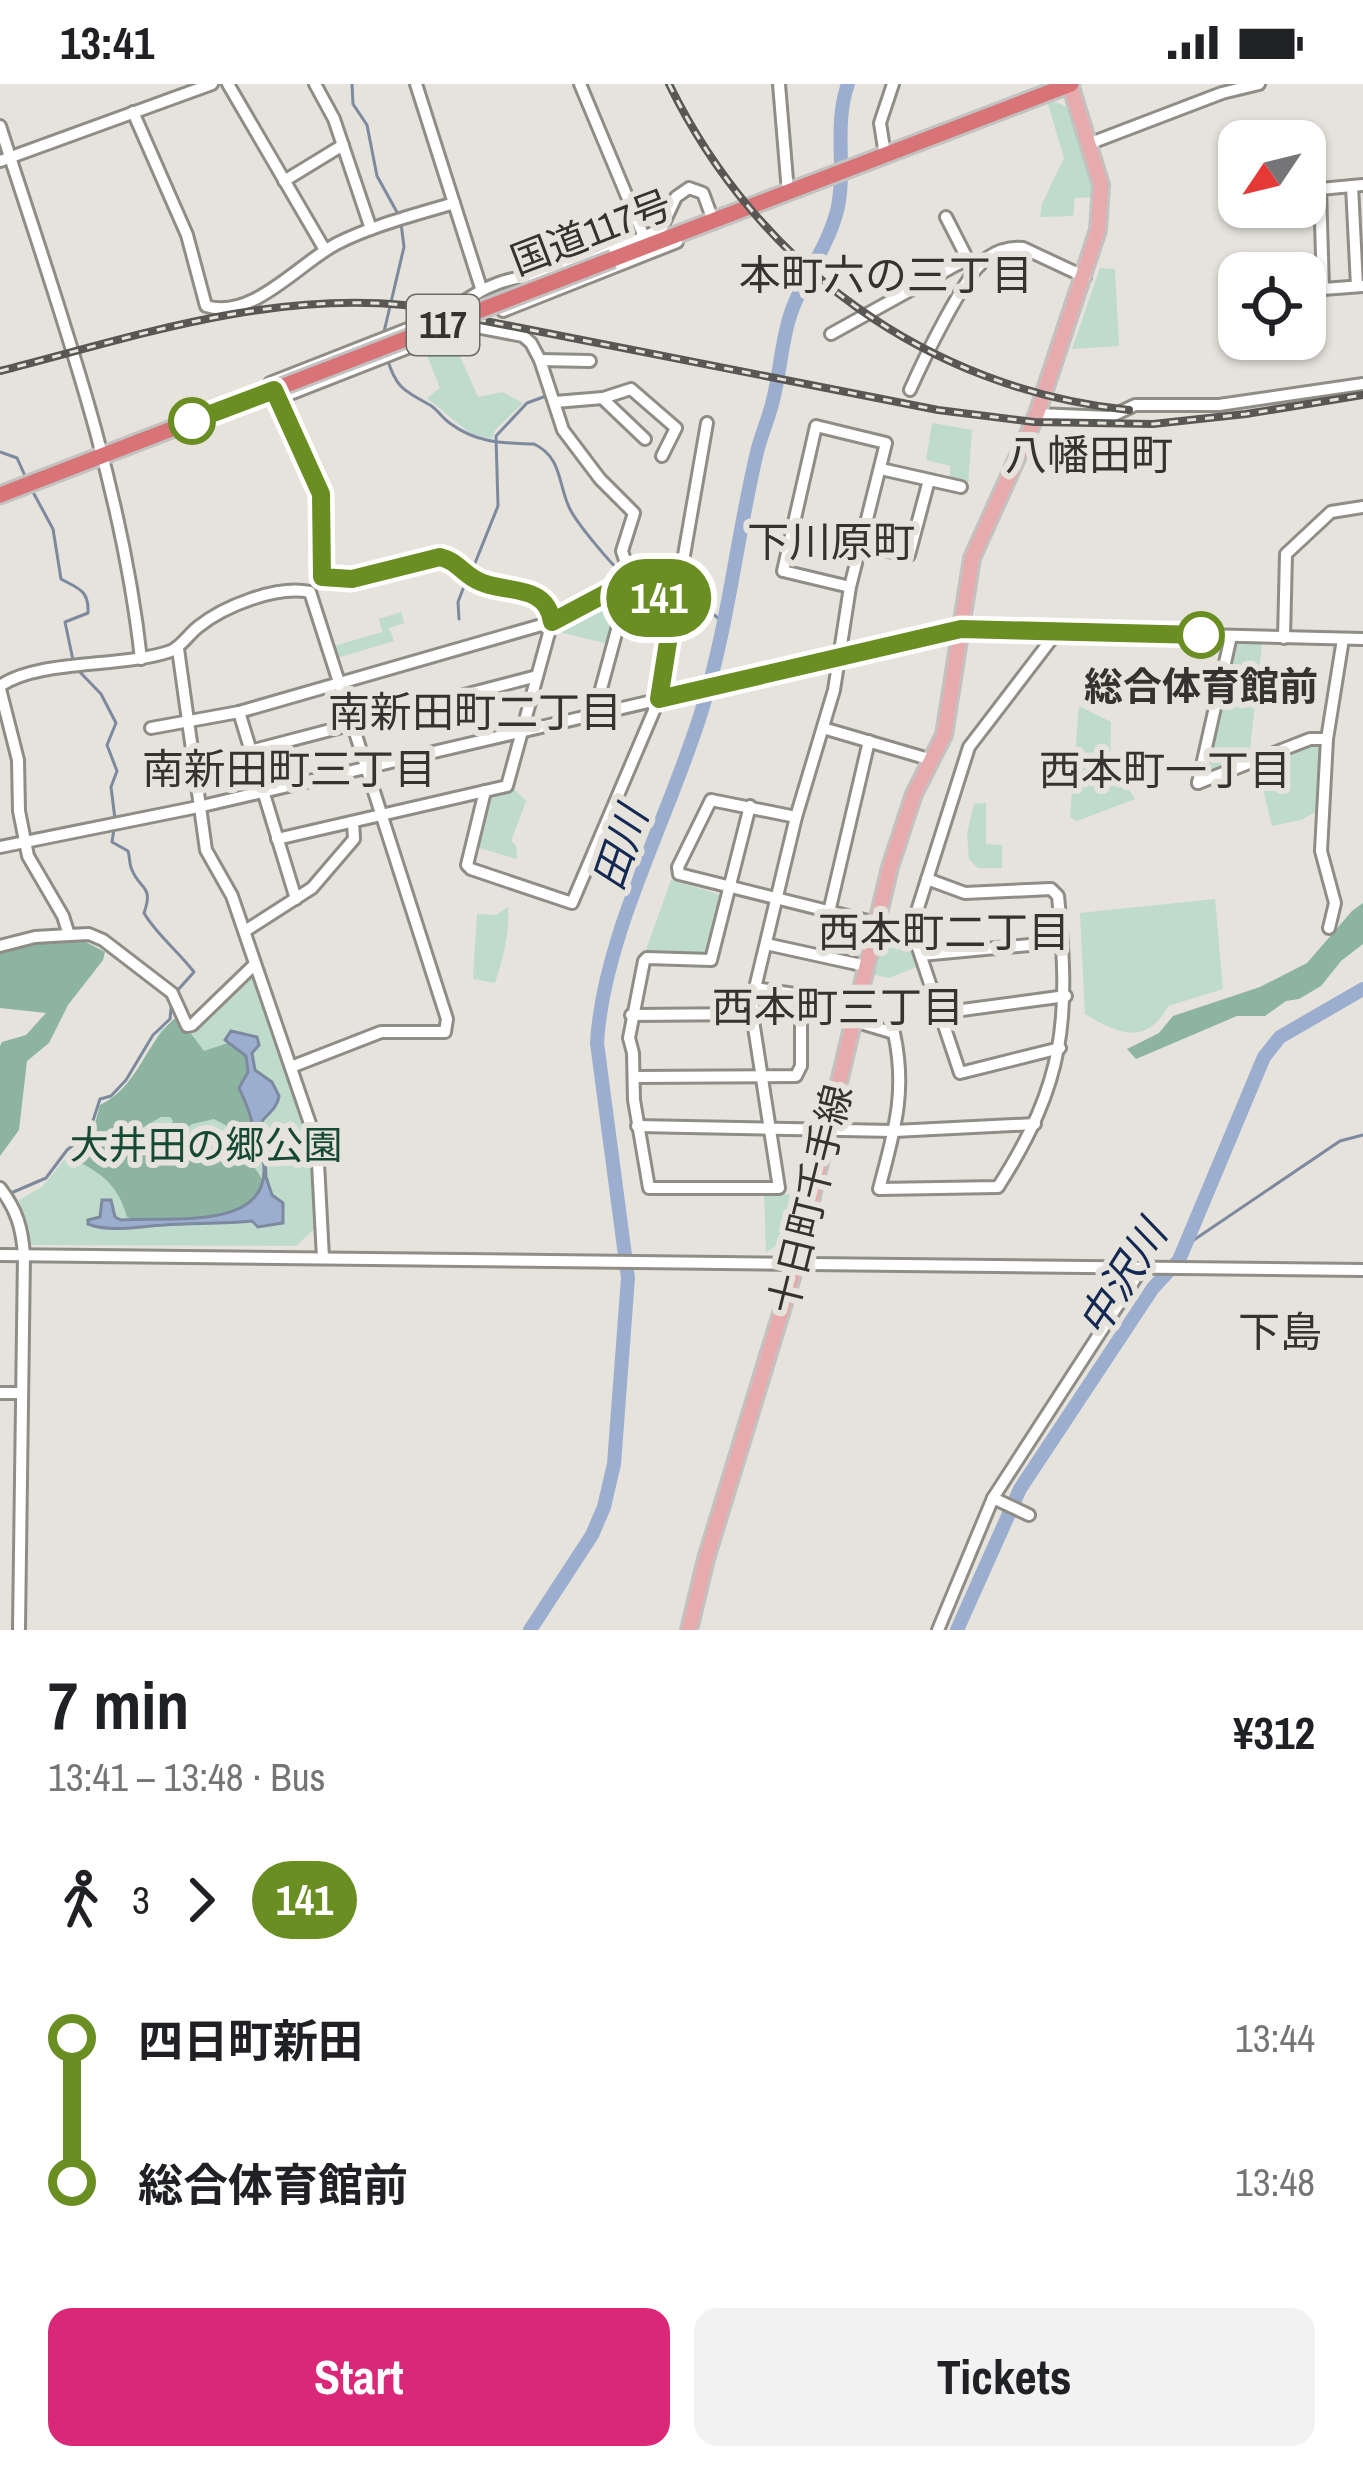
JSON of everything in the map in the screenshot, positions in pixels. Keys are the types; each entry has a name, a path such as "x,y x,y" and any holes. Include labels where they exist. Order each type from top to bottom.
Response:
{"highway":[{"name":"国道117号","path":"0,495 275,394 1071,84"}],"main road":[{"name":"十日町千手線","path":"689,1630 706,1559 796,1264 902,831 944,735 972,558 1037,414 1102,214 1091,143 1071,84"}],"street":[{"path":"5,159 212,84"},
{"path":"228,84 325,250"},
{"path":"315,84 343,146 371,229"},
{"path":"416,84 482,288"},
{"path":"580,84 644,237"},
{"path":"885,154 880,123 893,84"},
{"path":"1091,143 1221,88 1259,84"},
{"path":"783,85 788,192"},
{"path":"133,112 187,236 206,306 212,309 261,295 325,250 371,229 454,202"},
{"path":"0,126 5,159 101,455 132,576 141,659"},
{"path":"284,181 343,146"},
{"path":"1357,186 1360,286 1323,289 1320,189 1357,186"},
{"path":"460,304 482,288 563,268 644,237 661,229 676,197 689,188 703,193 715,220 707,230 503,311"},
{"path":"946,218 974,263"},
{"path":"831,334 999,252 1018,248 1085,277"},
{"path":"910,390 974,263"},
{"path":"508,279 518,305"},
{"path":"69,935 24,842 18,760 0,687 25,673 141,659 178,649 202,623 230,608 273,595 310,592 322,577 321,494 270,383 441,316"},
{"path":"275,394 443,334 476,327 523,336 531,343 563,430 600,479 634,513 622,551 632,584 594,715"},
{"path":"403,330 410,347"},
{"path":"540,360 590,361"},
{"path":"1037,414 1110,417 1135,404 1220,405 1363,384"},
{"path":"555,402 602,398 631,389 676,428 662,456"},
{"path":"602,398 645,439"},
{"path":"485,791 467,865 470,869 572,903 659,699 706,422"},
{"path":"750,806 711,961 647,958 631,1015 637,1126 649,1188 779,1187 752,1014 755,988 796,817 834,690 850,586 886,443 816,426 783,571 850,586"},
{"path":"881,469 962,487"},
{"path":"861,546 909,555 929,480"},
{"path":"1283,638 1286,554 1330,512 1363,507"},
{"path":"277,839 507,786 552,622 547,606 532,594 476,580 447,559 421,559 352,579 322,577"},
{"path":"151,728 238,712 552,622 618,587 632,584 674,604"},
{"path":"291,1067 381,1032 446,1032 447,1019 310,592"},
{"path":"0,847 198,807 961,629 1363,639"},
{"path":"1057,632 969,746 917,911 915,939 960,1073 1060,1048"},
{"path":"1231,636 1198,783 1310,740 1327,739"},
{"path":"1329,928 1335,902 1321,850 1327,739 1343,639"},
{"path":"178,649 198,807 209,856 232,896 317,1144 323,1258"},
{"path":"250,751 537,676"},
{"path":"238,712 296,899"},
{"path":"823,728 932,760"},
{"path":"944,735 969,746"},
{"path":"829,912 869,741"},
{"path":"0,791 18,791"},
{"path":"796,817 717,799 706,803 678,868 685,878 876,923"},
{"path":"245,931 318,883 354,839 353,822"},
{"path":"854,1021 894,1033 902,1068 895,1131 879,1189 998,1187 1035,1124 1060,1048 1066,996 1058,896 1051,889 965,893 927,879"},
{"path":"0,946 35,937 89,934 172,993 188,1025 255,964"},
{"path":"921,956 1062,942"},
{"path":"766,944 866,966"},
{"path":"634,1076 790,1078 799,1072 804,1003 794,992 755,988"},
{"path":"940,1013 1066,996"},
{"path":"631,1015 752,1014"},
{"path":"637,1126 895,1131 1035,1124"},
{"path":"0,1188 14,1206 24,1255 19,1628"},
{"path":"0,1255 1363,1270"},
{"path":"938,1630 995,1499 1149,1265"},
{"path":"0,1393 22,1393"},
{"path":"995,1499 1026,1514"}],"green space":[{"path":"1047,101 1063,105 1072,115 1089,163 1095,197 1075,198 1073,216 1040,217 1064,158"},
{"path":"1100,268 1115,269 1119,346 1072,349"},
{"path":"452,338 478,397 502,392 523,403 492,439 471,434 427,398 440,388 424,348"},
{"path":"932,423 972,430 968,485 950,481 950,466 926,460"},
{"path":"618,592 623,594 609,644 555,631 556,625"},
{"path":"401,612 404,623 389,628 394,641 337,658 334,646 382,632 379,619"},
{"path":"1238,643 1262,644 1249,757 1211,773 1206,768"},
{"path":"1079,706 1111,722 1110,762 1135,799 1077,821 1070,817"},
{"path":"1311,745 1322,752 1317,811 1272,826 1260,777 1265,764"},
{"path":"514,789 526,801 511,841 517,859 476,847 488,798"},
{"path":"986,803 986,844 1002,845 1002,868 978,868 969,859 967,833 974,804"},
{"path":"671,880 718,894 721,899 705,957 646,950"},
{"path":"1215,899 1223,989 1168,1006 1141,1032 1120,1031 1085,1014 1080,913"},
{"path":"1363,903 1363,944 1321,986 1265,1016 1237,1016 1136,1059 1127,1049 1159,1033 1173,1016 1260,987 1307,963"},
{"path":"508,907 507,936 495,983 473,979 477,914 496,915"},
{"path":"882,931 909,934 919,966 889,978 871,974"},
{"path":"84,941 105,952 103,960 68,1005 49,1043 27,1061 19,1130 0,1156 0,1046 26,1035 46,1013 0,1008 0,952"},
{"name":"大井田の郷公園","path":"248,976 255,981 306,1134 315,1197 314,1229 296,1246 30,1245 19,1200 42,1187 69,1154 92,1136 100,1105 129,1082 162,1028 184,1028"},
{"path":"178,1016 204,1051 228,1043 246,1055 248,1072 241,1094 252,1118 247,1156 263,1188 237,1209 221,1215 127,1217 109,1183 77,1161 75,1150 92,1135 100,1105 134,1075","holes":["161,1117 173,1121 161,1148 148,1155 141,1152 135,1132","214,1119 231,1128 232,1151 217,1145 198,1153 186,1129"]},
{"path":"764,1193 797,1195 787,1239 766,1252"}],"water":[{"path":"231,1031 257,1037 259,1045 252,1053 255,1070 272,1082 279,1096 255,1133 265,1156 272,1195 283,1203 283,1223 116,1229 88,1224 100,1217 102,1200 111,1200 115,1217 121,1220 214,1216 253,1199 263,1183 263,1159 239,1088 248,1072 246,1056 225,1040"}],"waterway":[{"path":"352,84 353,104 367,125 377,176 398,214"},
{"name":"田川","path":"530,1630 592,1535 614,1464 628,1278 597,1043 602,1001 625,916 691,744 713,672 750,483 789,319 837,211 841,116 848,84"},
{"path":"383,336 404,247 401,223"},
{"path":"387,358 402,388 461,430 490,441 534,444 543,449 554,464 573,514 629,578"},
{"path":"471,573 498,506 496,436 527,403 546,396"},
{"path":"0,452 17,458 26,478"},
{"path":"33,492 53,529 61,579 87,599 88,613 65,622 73,660"},
{"path":"459,619 458,602 466,581"},
{"path":"638,581 674,594"},
{"path":"683,597 700,603 725,624"},
{"path":"77,669 101,694 116,723 107,745 117,771 111,787 115,819"},
{"path":"114,829 112,842 128,851 132,870 147,892 144,913 194,972 177,991"},
{"name":"中沢川","path":"957,1630 1020,1489 1153,1288 1179,1260 1264,1057 1280,1037 1363,989"},
{"path":"11,1193 46,1178 67,1150 89,1133 100,1099 111,1096 126,1080 153,1035 170,1019 172,999"},
{"path":"1182,1248 1340,1141 1363,1135"}],"railway":[{"path":"669,84 706,149 750,209 801,262 857,307 919,346 985,376 1055,397 1129,410"},
{"path":"0,371 200,320 301,305 352,303 404,305 938,410 1034,422 1153,424 1363,395"}],"bus line":[{"name":"141","path":"192,421 274,390 321,494 322,577 352,579 440,557 454,561 476,580 532,594 547,606 552,622 618,587 674,604 659,699 961,629 1201,635"}],"place":[{"name":"総合体育館前","path":"1201,635"}],"district":[{"name":"本町六の三丁目","path":"886,275"},
{"name":"八幡田町","path":"1089,455"},
{"name":"下川原町","path":"831,542"},
{"name":"南新田町二丁目","path":"475,712"},
{"name":"南新田町三丁目","path":"289,769"},
{"name":"西本町一丁目","path":"1165,770"},
{"name":"西本町二丁目","path":"944,932"},
{"name":"西本町三丁目","path":"838,1007"},
{"name":"下島","path":"1280,1332"}]}
